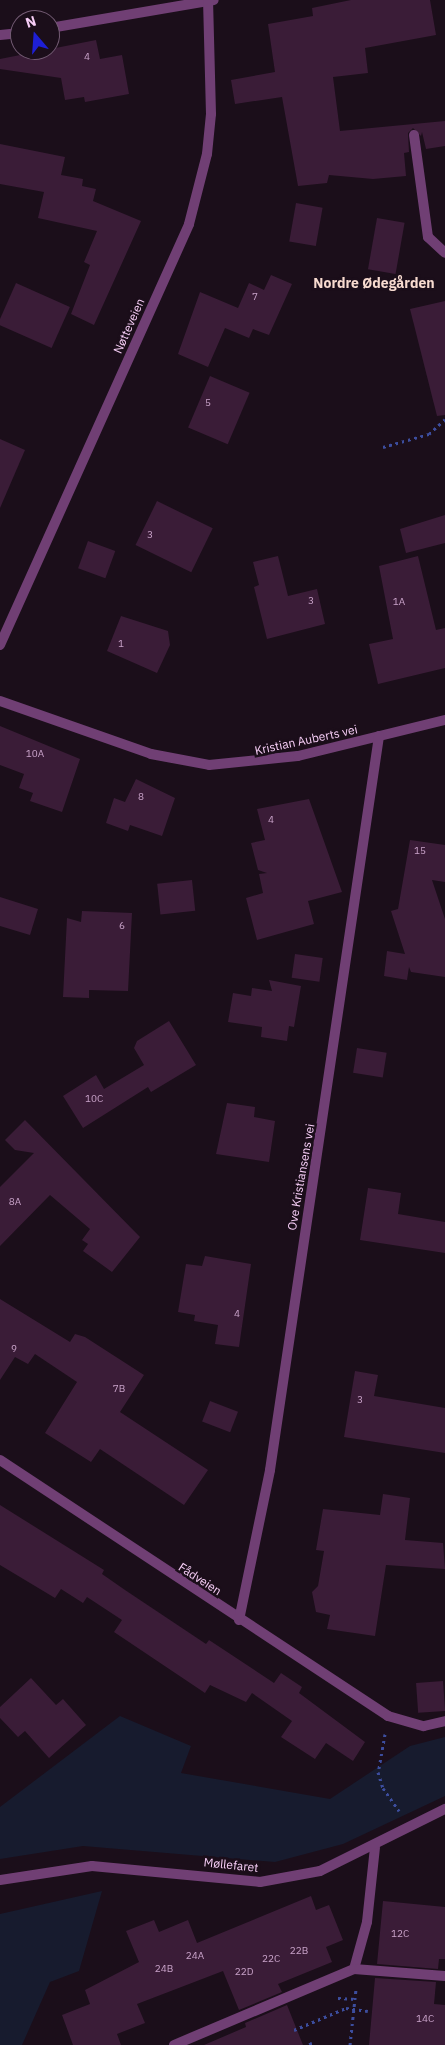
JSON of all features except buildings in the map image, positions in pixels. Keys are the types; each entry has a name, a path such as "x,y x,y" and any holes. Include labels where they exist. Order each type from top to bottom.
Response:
{"street":[{"path":"60,26 211,1"},
{"name":"Nøtteveien","path":"0,644 189,224 207,154 211,114 211,1"},
{"path":"414,135 428,237 445,253"},
{"name":"Kristian Auberts vei","path":"0,701 151,754 209,765 298,756 445,720"},
{"name":"Ove Kristiansens vei","path":"239,1620 270,1470 379,736"},
{"name":"Fådveien","path":"0,1460 239,1620 388,1716 424,1726 445,1721"},
{"name":"Møllefaret","path":"0,1880 20,1873 92,1866 260,1882 320,1871 375,1847 445,1809"},
{"path":"354,1969 368,1922 375,1847"},
{"path":"174,2045 354,1969 445,1976"}],"path":[{"path":"383,447 429,434 445,419"},
{"path":"388,1716 378,1772 383,1788 411,1828"},
{"path":"350,2045 356,1999"},
{"path":"294,2030 346,2008 368,2012"}],"shaded area":[{"path":"120,1716 191,1746 181,1773 330,1799 410,1746 445,1737 445,1796 343,1844 275,1862 83,1846 0,1859 0,1807"},
{"path":"102,1891 79,1971 50,1982 22,2045 0,2045 0,1914"}],"district":[{"name":"Nordre Ødegården","path":"374,283"}]}
